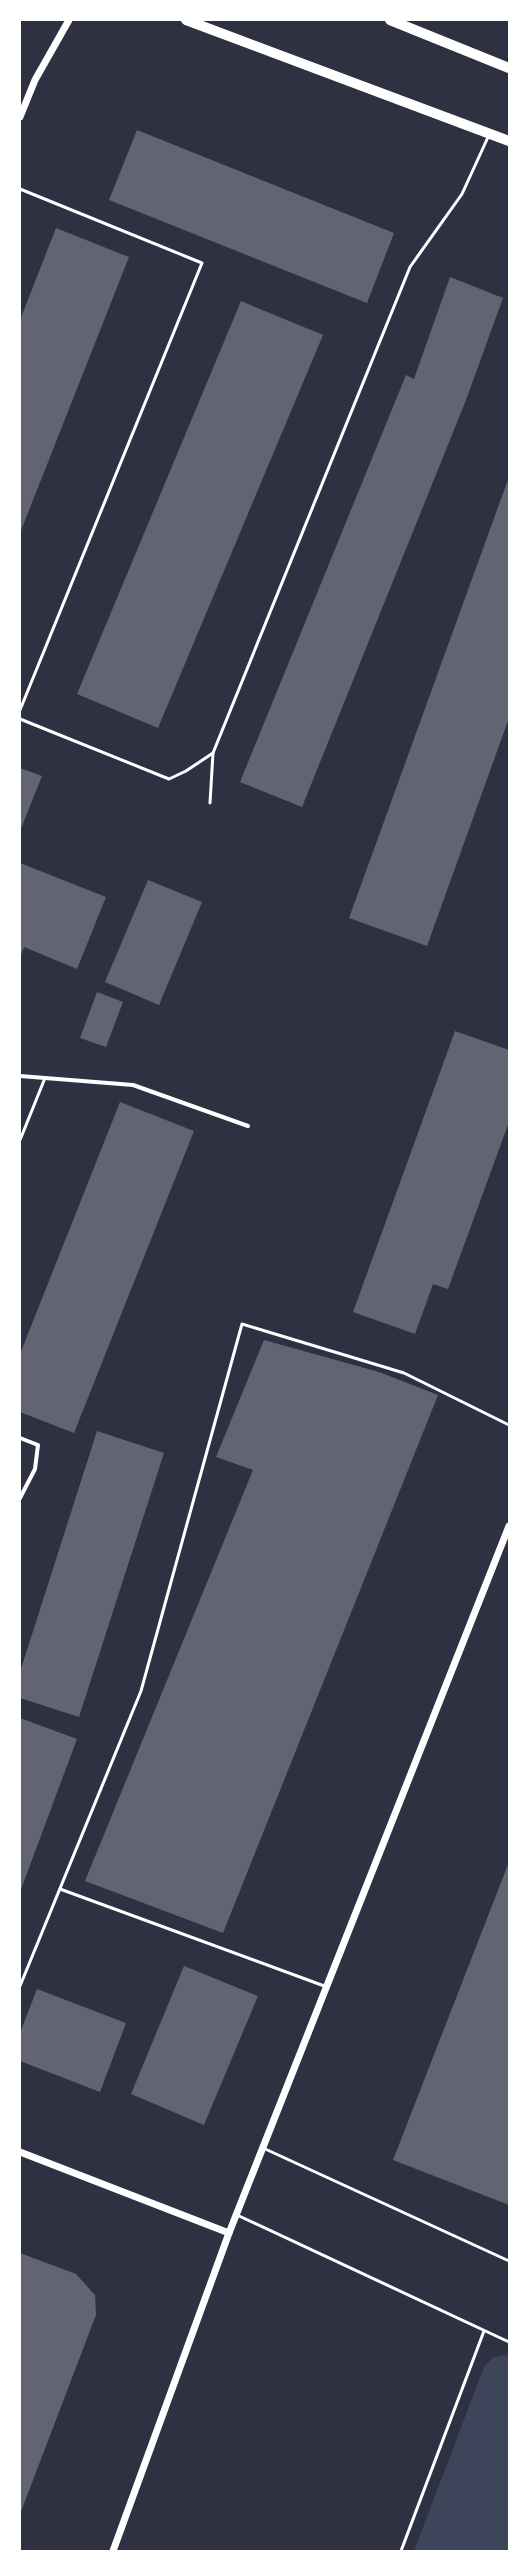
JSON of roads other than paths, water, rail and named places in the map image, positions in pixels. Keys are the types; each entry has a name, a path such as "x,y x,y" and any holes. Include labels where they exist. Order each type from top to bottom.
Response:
{"main road":[{"path":"186,20 509,140"},
{"path":"390,20 509,68"}],"street":[{"path":"20,117 35,80 69,20"},
{"path":"20,1076 132,1085 248,1126"},
{"path":"20,1438 38,1445 35,1469 20,1498"},
{"path":"113,2551 236,2214 328,1987 509,1526"},
{"path":"20,2152 229,2233"}],"lane":[{"path":"210,803 213,753 410,267 462,194 490,133"},
{"path":"20,189 202,263 20,710"},
{"path":"20,719 169,779 186,771 213,753"},
{"path":"20,1140 46,1078"},
{"path":"20,1986 141,1691 242,1324 404,1373 509,1425"},
{"path":"60,1889 328,1987"},
{"path":"263,2148 509,2260"},
{"path":"236,2214 509,2342"},
{"path":"401,2551 484,2330"}]}
